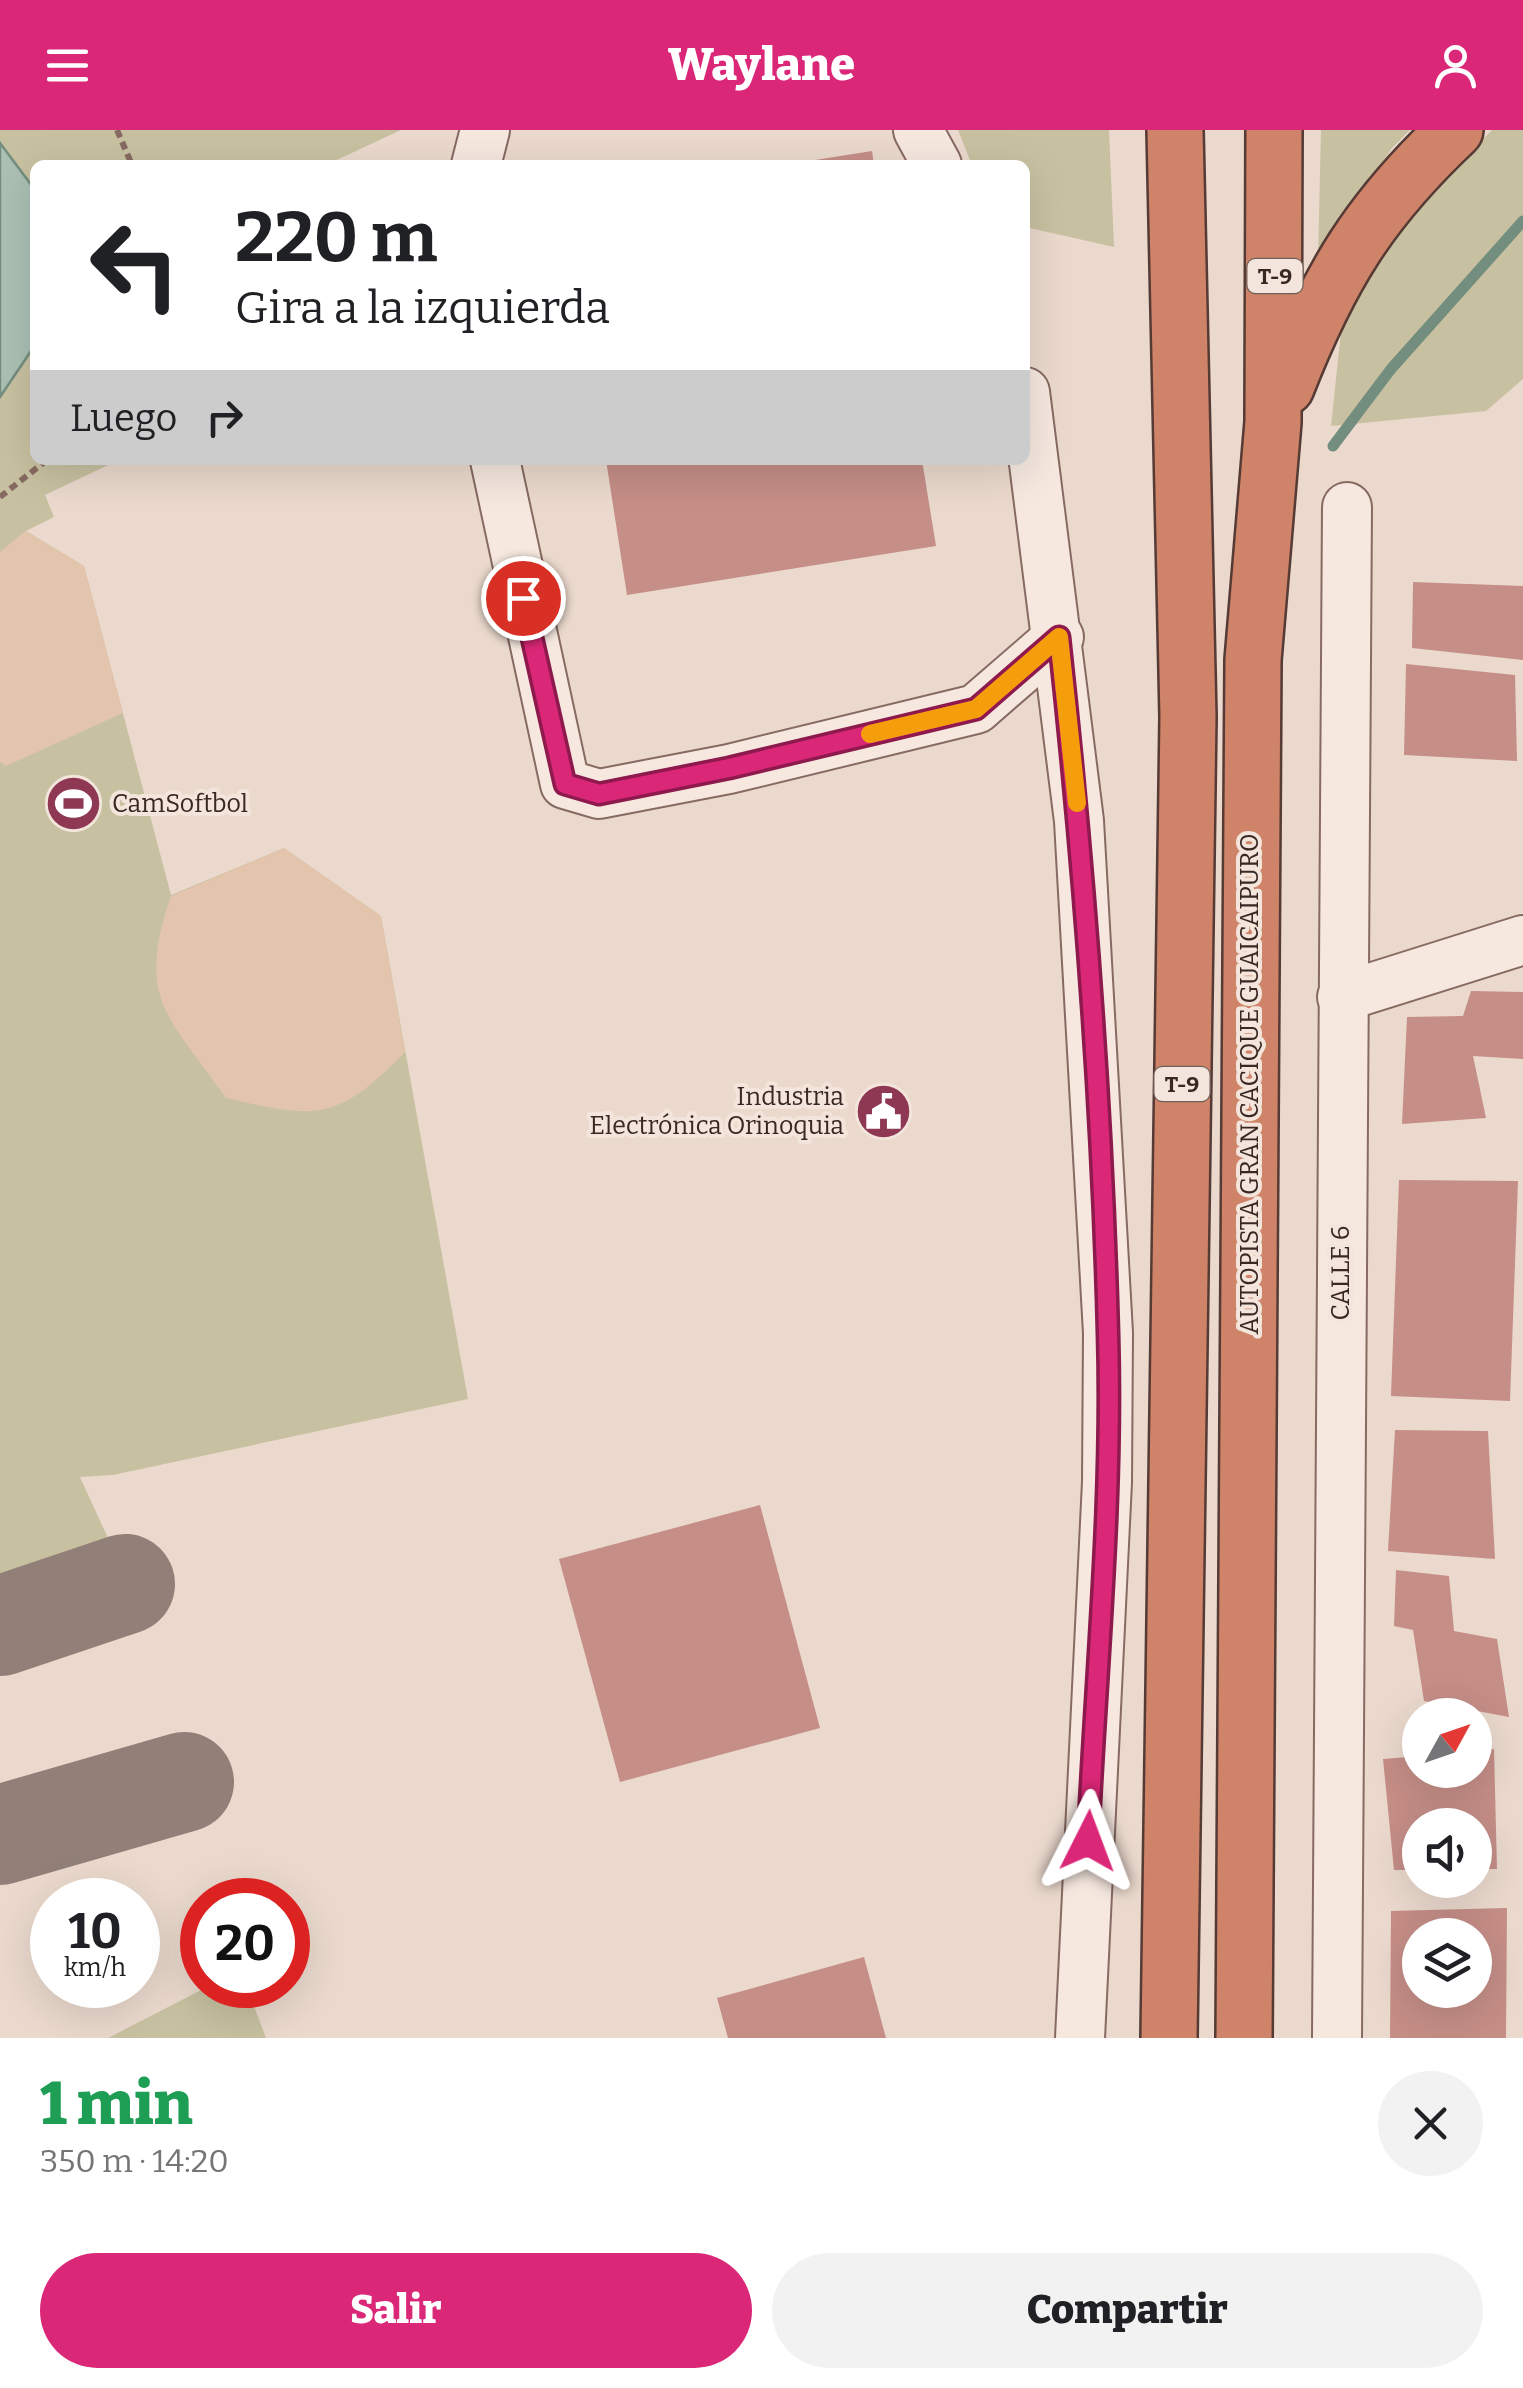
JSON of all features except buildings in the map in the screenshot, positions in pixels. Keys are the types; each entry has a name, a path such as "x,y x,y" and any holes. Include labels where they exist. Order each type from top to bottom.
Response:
{"highway":[{"name":"T-9","path":"1169,2038 1188,716 1175,130"},
{"name":"AUTOPISTA GRAN CACIQUE GUAICAIPURO","path":"1244,2038 1253,660 1272,422 1274,130"},
{"path":"1272,422 1320,301 1337,269 1393,193 1456,130"}],"street":[{"path":"477,160 485,130"},
{"path":"918,130 934,160"},
{"path":"1030,428 1079,822 1108,1333 1107,1482 1080,2038"},
{"path":"496,465 565,784 599,794 729,768 976,709 1059,637"},
{"name":"CALLE 6","path":"1337,2038 1347,507"},
{"path":"1342,997 1523,940"}],"path":[{"path":"117,130 130,160"},
{"path":"0,497 42,465"}],"shaded area":[{"path":"0,130 401,130 337,160 30,160 30,465 108,465 45,495 54,517 26,531 84,566 171,895 284,848 381,916 468,1399 113,1475 80,1477 118,1560 0,1586"},
{"path":"958,130 1109,130 1114,247 1030,228 1030,160 970,160"},
{"path":"1321,130 1410,130 1392,148 1318,259"},
{"path":"1492,130 1523,130 1523,379 1486,411 1331,426 1341,332 1376,252"},
{"path":"0,143 30,183 30,352 0,397"},
{"path":"180,2001 180,2008 255,2008 266,2038 108,2038"}],"sand":[{"path":"25,531 84,566 123,713 6,766 0,762 0,552"},
{"path":"284,848 381,916 405,1052 361,1092 324,1109 283,1110 226,1098 174,1025 158,984 156,960 171,896"}],"waterway":[{"path":"1333,446 1391,369 1523,221"}],"taxiway":[{"path":"0,1626 125,1584"},
{"path":"0,1835 184,1782"}],"slow traffic":[{"path":"870,734 976,709 1059,637 1077,803"}],"place":[{"name":"CamSoftbol","path":"73,804"},
{"name":"Industria Electrónica Orinoquia","path":"883,1111"}],"route":[{"path":"523,598 565,784 599,794 729,768 976,709 1059,637 1079,822 1108,1333 1107,1482 1088,1841"}]}
